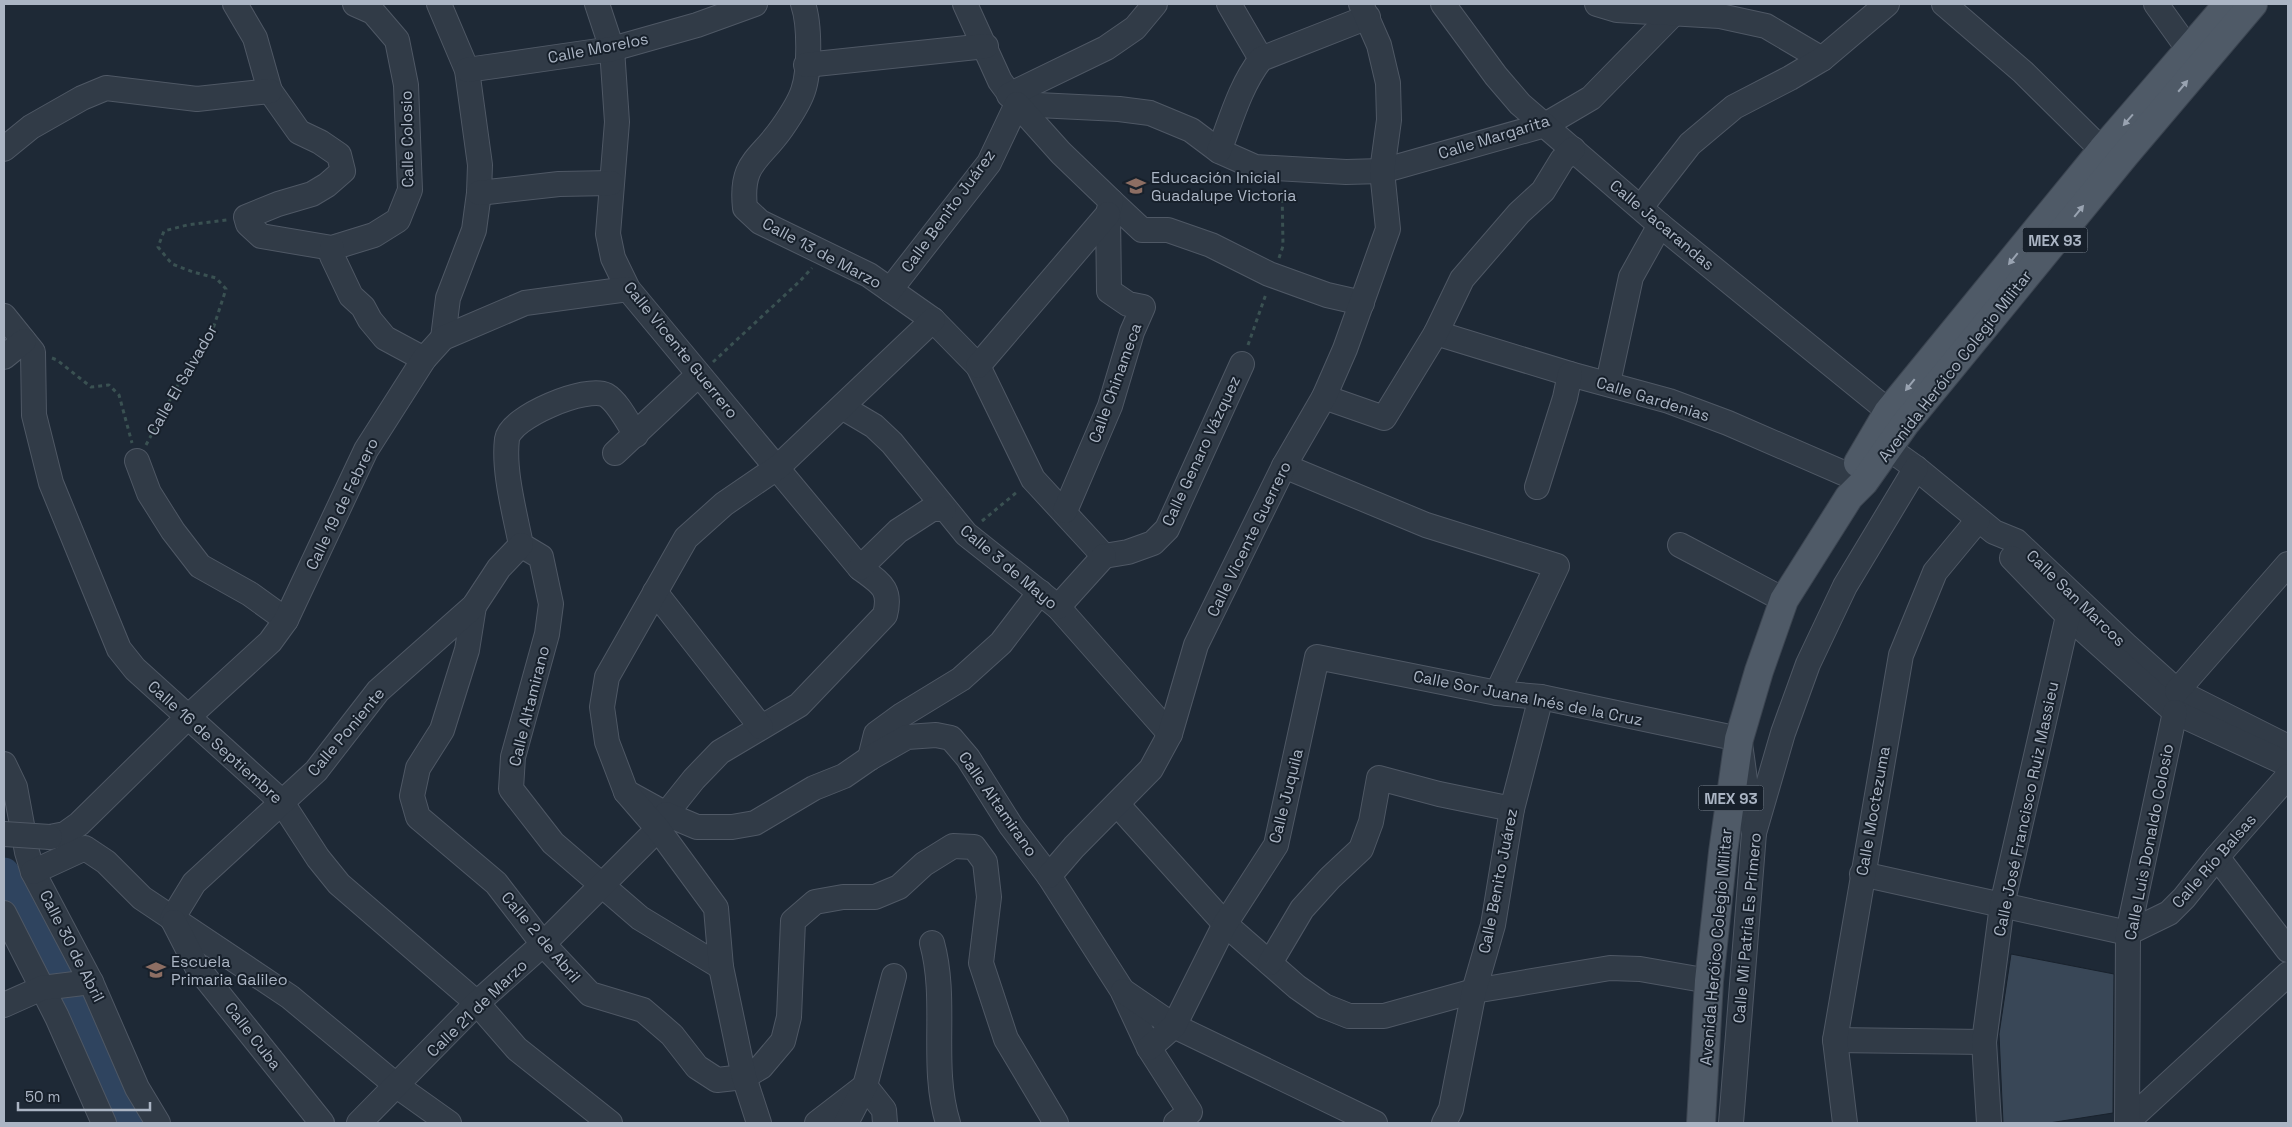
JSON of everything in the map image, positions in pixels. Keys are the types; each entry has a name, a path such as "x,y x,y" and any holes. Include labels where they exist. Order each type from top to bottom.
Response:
{"main road":[{"name":"Avenida Heróico Colegio Militar","path":"1896,418 2125,155 2196,56 2228,4"},
{"name":"Avenida Heróico Colegio Militar","path":"1701,1123 1709,981 1723,852 1739,739 1759,671 1784,600 1896,418 2102,150 2196,56 2253,4"}],"street":[{"path":"235,4 255,38 270,91 299,132 320,142 339,156 343,171 326,186 312,194 278,204 246,217 248,224 261,236 332,248 332,256 351,296 363,307 370,320 385,338 424,359"},
{"name":"Calle Colosio","path":"332,248 374,235 398,220 410,190 406,85 396,40 373,12 355,4"},
{"path":"439,4 467,70 480,165 479,193 474,230 448,298 444,338"},
{"name":"Calle Vicente Guerrero","path":"597,4 612,49 616,122 608,234 613,258 628,289 698,375 778,467 860,568 884,586 888,600 884,615"},
{"name":"Calle Morelos","path":"467,70 612,49 697,26 754,4"},
{"name":"Calle 13 de Marzo","path":"803,4 807,16 806,65 803,91 782,128 748,169 742,187 745,208 760,222 825,252 868,275 933,320 978,366 1033,479 1065,511 1104,556"},
{"path":"965,4 986,46 1000,81 1013,99 1110,208 1142,230 1168,230 1211,245 1269,274 1328,295 1362,303"},
{"path":"1013,99 1106,48 1135,28 1155,4"},
{"path":"1229,4 1261,59"},
{"name":"Calle Jacarandas","path":"1443,4 1496,76 1520,104 1660,225 1896,418"},
{"path":"1597,4 1617,10 1680,8 1766,26 1822,59"},
{"path":"1640,207 1690,144 1734,107 1822,59 1887,4"},
{"path":"1944,4 2023,72 2102,150"},
{"path":"2156,4 2196,56"},
{"name":"Calle Margarita","path":"1013,99 1150,113 1191,130 1219,151 1255,167 1346,172 1382,171 1545,125 1591,98 1680,8"},
{"path":"1219,151 1236,104 1252,70 1261,59 1364,11"},
{"name":"Calle Vicente Guerrero","path":"1049,876 1151,769 1170,734 1196,645 1284,466 1324,397 1346,349 1388,229 1382,171 1389,120 1388,82 1379,45 1364,11"},
{"path":"806,65 986,46"},
{"path":"4,149 31,127 82,98 106,88 197,99 270,91"},
{"name":"Calle Benito Juárez","path":"890,290 988,163 1013,99"},
{"path":"1324,397 1384,418 1436,333 1462,278 1519,213 1543,191 1562,160 1573,149"},
{"path":"479,193 559,184 611,182"},
{"path":"978,366 1110,208"},
{"name":"Calle Chinameca","path":"1065,511 1110,406 1132,332 1143,307 1128,304 1109,291 1110,208"},
{"path":"1608,383 1631,277 1660,225"},
{"name":"Calle 19 de Febrero","path":"4,834 50,836 64,834 79,824 188,717 270,642 286,620 366,450 424,359 444,338 525,303 628,289"},
{"path":"4,316 28,347 4,357"},
{"path":"759,1123 744,1077 721,967 716,908 662,821 626,792 607,742 602,707 607,677 686,538 724,504 778,467 933,320"},
{"name":"Calle Gardenias","path":"1436,333 1570,374 1669,401 1728,423 1854,486"},
{"name":"Calle 16 de Septiembre","path":"28,347 34,415 51,483 119,649 135,669 281,801 318,858 339,884 477,1004 516,1049 610,1123"},
{"name":"Calle Genaro Vázquez","path":"1104,556 1128,552 1153,543 1167,529 1242,364"},
{"path":"1537,487 1565,398 1570,374"},
{"path":"615,453 698,375"},
{"name":"Calle Altamirano","path":"636,435 606,396 598,393 547,406 520,421 507,437 508,466 531,551 551,604 547,634 512,757 512,789 553,843 640,918 721,967"},
{"name":"Calle 3 de Mayo","path":"842,407 874,426 892,443 966,534 1058,607 1170,734"},
{"name":"Calle San Marcos","path":"1880,442 1916,468 1986,526 2016,541 2126,646 2176,701 2288,747"},
{"path":"137,461 149,493 173,531 200,566 250,594 286,620"},
{"path":"1284,466 1426,525 1557,566 1497,693"},
{"name":"Calle Mi Patria Es Primero","path":"1731,1123 1754,833 1782,734 1808,664 1845,586 1916,468"},
{"path":"860,568 898,530 932,509 944,509"},
{"path":"1986,526 2000,547 2068,616 2176,701 2288,764"},
{"name":"Calle Moctezuma","path":"1845,1123 1835,1040 1901,655 1935,572 1986,526"},
{"path":"1680,544 1784,600"},
{"name":"Calle Poniente","path":"172,919 194,883 281,801 316,771 378,691 474,606 499,568 531,551"},
{"path":"1058,607 1104,556"},
{"path":"2176,701 2288,564"},
{"path":"655,592 761,727"},
{"path":"870,758 876,734 902,715 961,680 1001,643 1040,592"},
{"name":"Calle 2 de Abril","path":"474,606 467,650 442,730 418,768 412,796 418,817 496,883 543,944 590,994 643,1010 672,1035 697,1067 717,1080 744,1077 762,1067 783,1042 789,1017 794,921 815,902 843,898 875,897 899,887 924,864 953,846 974,847 985,862 989,897 982,963 1006,1039 1056,1123"},
{"name":"Calle 21 de Marzo","path":"360,1123 477,1004 603,886 662,821 694,779 720,752 799,705 884,615"},
{"name":"Calle José Francisco Ruiz Massieu","path":"1989,1123 1984,1042 2002,905 2068,616"},
{"name":"Calle Sor Juana Inés de la Cruz","path":"1317,657 1497,693 1541,697 1739,739"},
{"name":"Calle Juquila","path":"1174,1026 1225,924 1276,845 1317,657"},
{"name":"Calle Benito Juárez","path":"1444,1123 1451,1109 1474,991 1493,925 1512,809 1541,697"},
{"name":"Calle Luis Donaldo Colosio","path":"2127,1122 2128,932 2176,701"},
{"name":"Calle Altamirano","path":"662,821 698,827 732,827 755,823 814,788 844,776 870,758 908,737 936,735 951,738 968,758 1011,826 1049,876 1122,990 1183,1117"},
{"path":"1739,739 1745,773 1747,808 1754,833"},
{"name":"Calle 30 de Abril","path":"4,764 15,787 27,852 33,872 91,982 137,1088 158,1123"},
{"name":"Calle Río Balsas","path":"2128,932 2169,912 2184,898 2288,776"},
{"path":"1270,963 1302,909 1330,878 1361,849 1371,822 1379,778 1439,794 1512,809"},
{"path":"1117,804 1225,924 1297,987 1317,1001 1349,1016 1384,1016 1474,991 1610,968 1640,969 1709,981"},
{"path":"33,872 85,848 106,862 142,898 290,997 397,1086 449,1123"},
{"path":"2217,857 2288,950"},
{"path":"1862,874 2128,932"},
{"path":"4,913 57,1017 104,1123"},
{"name":"Calle Cuba","path":"172,919 197,967 322,1123"},
{"path":"932,943 938,967 941,1071 948,1123"},
{"path":"2127,1122 2288,974"},
{"path":"846,1123 865,1086 894,976"},
{"path":"4,1006 42,988 91,982"},
{"path":"1122,990 1174,1026 1375,1123"},
{"path":"1150,1048 1174,1026"},
{"path":"1835,1040 1984,1042"},
{"path":"816,1123 865,1086"},
{"path":"865,1086 884,1110 885,1123"}],"path":[{"name":"Calle El Salvador","path":"137,461 196,351 213,329 226,289 216,278 172,264 158,247 164,231 187,225 246,217"},
{"path":"698,375 800,281 825,252"},
{"name":"Calle El Salvador","path":"28,347 57,360 91,386 109,384 119,395 137,461"},
{"path":"966,534 1033,479"}],"building":[{"path":"2011,954 2114,974 2113,1113 2049,1123 2003,1123 1999,1034"}],"waterway":[{"path":"4,873 55,965 131,1123"}],"place":[{"name":"Educación Inicial Guadalupe Victoria","path":"1136,186"},
{"name":"Escuela Primaria Galileo","path":"156,970"}]}
